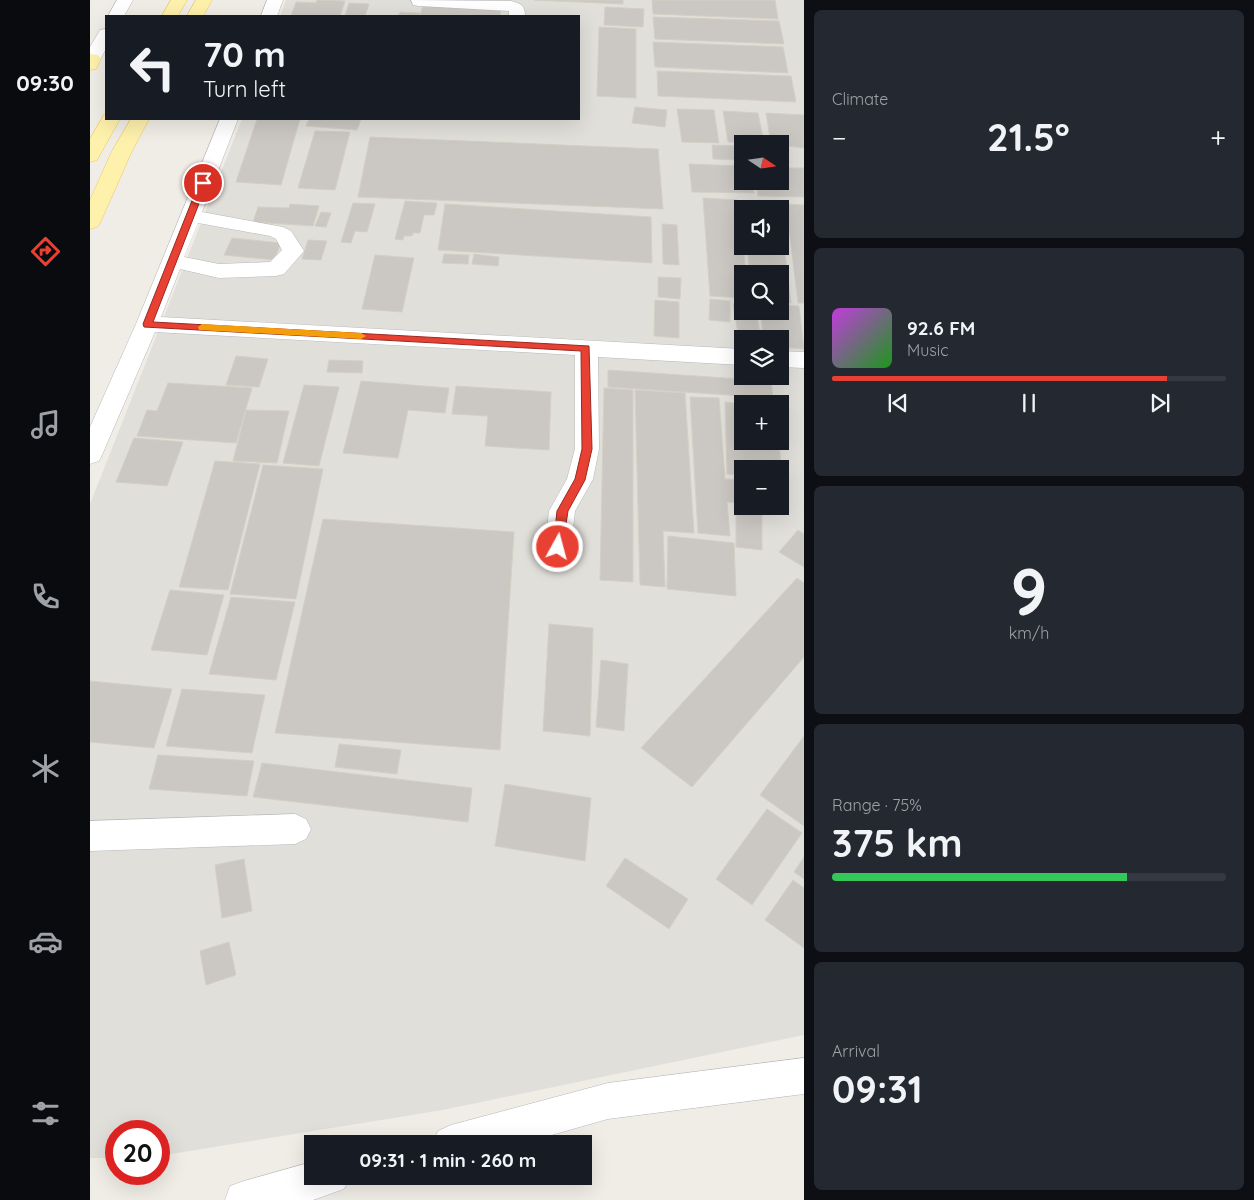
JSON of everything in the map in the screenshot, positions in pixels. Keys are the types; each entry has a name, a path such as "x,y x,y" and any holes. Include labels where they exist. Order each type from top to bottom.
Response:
{"main road":[{"path":"171,15 179,0"},
{"path":"196,15 204,0"},
{"path":"92,152 110,120"},
{"path":"90,223 122,151 139,120"}],"street":[{"path":"117,15 125,0"},
{"path":"269,15 275,0"},
{"path":"419,1 511,6 517,8 517,15"},
{"path":"92,59 105,36"},
{"path":"90,455 147,324 228,120"},
{"path":"173,260 219,271 276,269 293,251 284,235 276,231 191,216"},
{"path":"147,324 734,357"},
{"path":"558,547 562,511 580,480 587,449 586,348"},
{"path":"789,359 804,360"},
{"path":"90,836 295,829"},
{"path":"484,1135 608,1101 804,1076"},
{"path":"244,1200 304,1183"}],"shaded area":[{"path":"286,0 804,0 804,1035 443,1110 170,1154 170,1120 105,1120 105,1158 90,1158 90,504 242,120 580,120 580,15 280,15"}],"building":[{"path":"317,0 345,1 340,15 291,15 296,2 316,3"},
{"path":"534,0 623,0 623,4"},
{"path":"652,0 775,0 778,19 653,14"},
{"path":"349,3 369,4 365,15 345,15"},
{"path":"423,5 501,8 500,15 420,15"},
{"path":"605,7 644,9 643,27 604,25"},
{"path":"400,12 420,13 419,15 398,15"},
{"path":"653,17 779,21 784,44 655,39"},
{"path":"599,27 636,29 636,98 597,96"},
{"path":"653,42 783,47 788,73 655,67"},
{"path":"657,71 791,76 796,102 658,96"},
{"path":"635,107 667,110 665,127 632,123"},
{"path":"677,109 714,110 719,143 682,142"},
{"path":"723,111 758,113 762,135 734,135 734,142 728,142"},
{"path":"766,113 804,115 804,148 789,146 789,135 770,135"},
{"path":"257,120 300,120 281,185 236,182"},
{"path":"309,120 361,120 357,130 306,126"},
{"path":"315,131 350,132 335,190 298,188"},
{"path":"370,137 658,149 663,209 358,197"},
{"path":"712,145 734,146 734,160 713,159"},
{"path":"689,164 734,166 734,190 754,190 754,193 692,192"},
{"path":"789,168 804,168 804,197 758,196 757,190 789,190"},
{"path":"703,198 738,200 734,200 734,255 744,255 745,265 734,265 734,298 710,296"},
{"path":"405,201 437,203 434,215 424,215 420,233 404,236 403,240 395,239"},
{"path":"353,203 375,204 367,232 355,231 351,243 341,242"},
{"path":"290,204 319,206 313,226 253,222 258,207 289,208"},
{"path":"445,204 651,217 652,263 438,250"},
{"path":"789,204 804,205 804,303 798,303 789,229"},
{"path":"321,212 331,213 326,227 315,226"},
{"path":"662,224 677,225 679,265 663,264"},
{"path":"232,238 281,243 274,260 224,255"},
{"path":"308,240 327,241 321,260 302,259"},
{"path":"444,254 469,255 468,264 442,263"},
{"path":"474,254 499,257 498,266 472,264"},
{"path":"375,255 414,258 402,312 362,309"},
{"path":"748,255 785,255 786,265 749,265"},
{"path":"658,277 681,278 680,299 658,297"},
{"path":"789,286 791,303 789,303"},
{"path":"710,299 730,301 730,322 709,320"},
{"path":"655,300 679,302 679,338 654,336"},
{"path":"789,305 799,306 804,349 789,348 789,330 762,330 762,320 789,320"},
{"path":"736,320 758,320 759,330 737,330"},
{"path":"236,356 268,359 259,387 226,385"},
{"path":"329,360 363,361 362,373 327,372"},
{"path":"608,370 734,379 734,385 771,385 773,395 734,395 608,387"},
{"path":"361,381 449,388 445,413 408,410 398,458 343,453"},
{"path":"168,383 252,388 236,443 137,436 147,410 157,411"},
{"path":"304,385 339,387 319,466 283,463"},
{"path":"456,386 551,392 549,450 485,446 488,416 452,414"},
{"path":"604,388 633,390 633,582 600,580"},
{"path":"635,390 685,393 694,533 663,531 665,587 640,585"},
{"path":"690,397 719,398 725,479 734,480 734,502 727,502 730,536 698,533"},
{"path":"725,402 734,403 734,450 780,450 780,460 734,460 734,474 727,474"},
{"path":"246,410 289,411 277,463 233,461"},
{"path":"134,438 183,442 167,486 116,482"},
{"path":"215,461 260,464 228,590 179,587"},
{"path":"263,465 323,469 296,599 230,594"},
{"path":"736,515 762,515 762,550 736,547"},
{"path":"323,519 514,532 500,750 275,733"},
{"path":"798,530 804,534 804,567 779,552"},
{"path":"668,536 734,543 736,596 667,589"},
{"path":"797,578 804,583 804,657 692,787 641,748"},
{"path":"170,590 224,595 207,655 151,650"},
{"path":"231,597 295,602 276,680 209,674"},
{"path":"549,624 593,628 590,736 543,731"},
{"path":"601,660 628,664 624,731 596,727"},
{"path":"90,681 172,689 154,748 90,742"},
{"path":"182,689 265,695 252,753 166,746"},
{"path":"804,736 804,826 760,795"},
{"path":"339,744 401,750 397,774 335,767"},
{"path":"158,755 254,761 247,796 149,789"},
{"path":"262,763 472,788 468,822 253,797"},
{"path":"505,784 591,798 585,861 495,846"},
{"path":"767,809 802,833 752,905 716,879"},
{"path":"804,857 804,879 794,872"},
{"path":"625,858 688,899 669,929 606,886"},
{"path":"244,859 252,911 222,918 215,865"},
{"path":"793,880 804,888 804,948 765,920"},
{"path":"229,942 236,975 206,985 200,951"}],"slow traffic":[{"path":"202,327 361,336"}],"route":[{"path":"203,183 147,324 586,348 587,449 580,480 562,511 558,547"}]}
